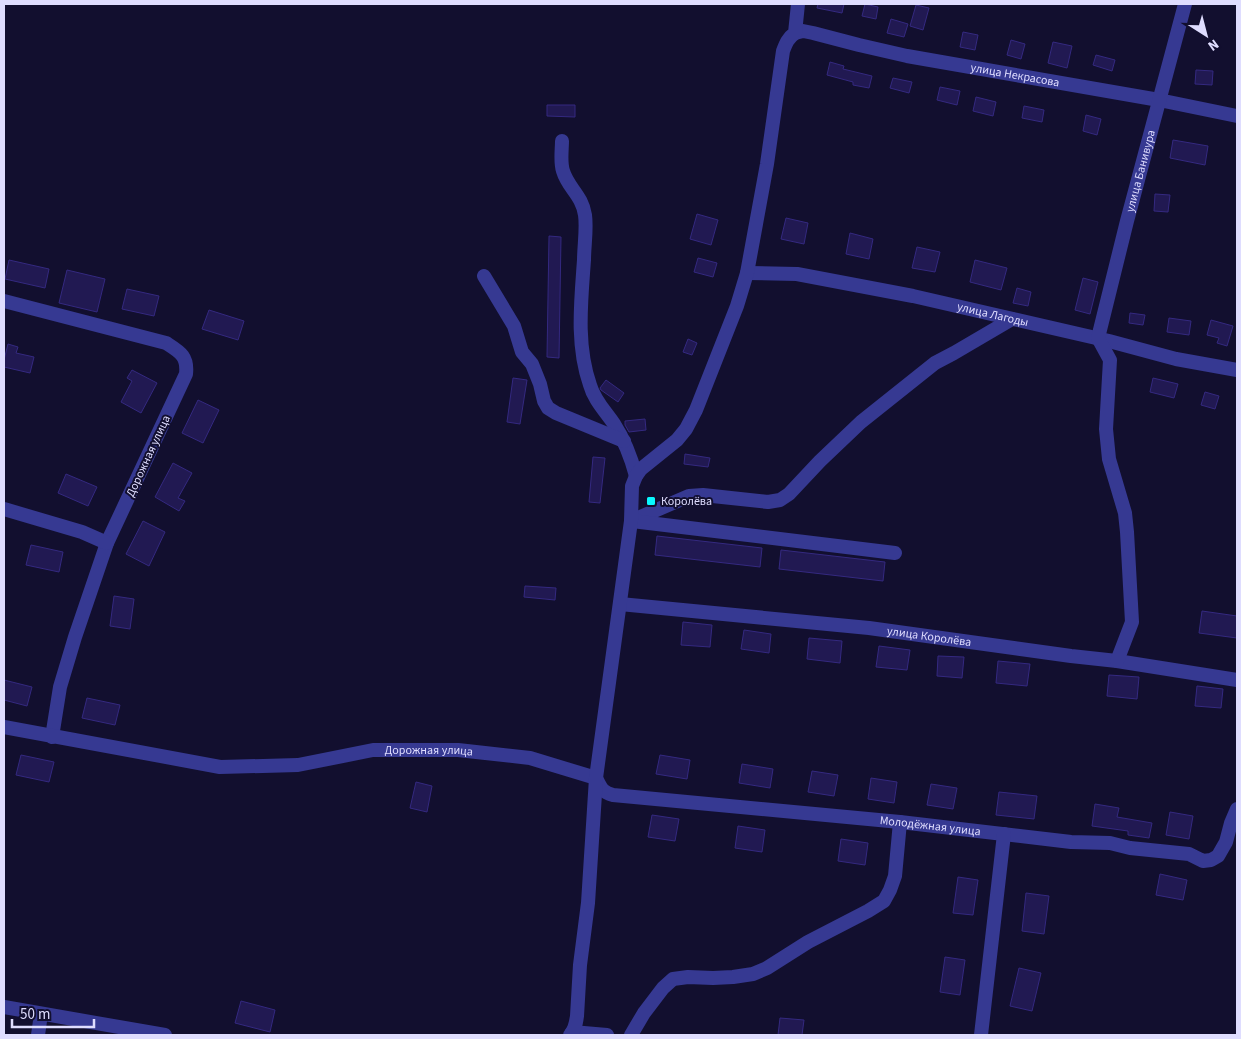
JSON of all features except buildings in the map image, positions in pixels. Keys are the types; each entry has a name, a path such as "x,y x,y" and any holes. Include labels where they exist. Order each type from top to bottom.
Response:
{"street":[{"path":"607,1035 571,1034 576,1024 577,1016 580,965 588,903 596,778 631,521 632,486 641,469 677,440 686,429 696,410 737,306 747,273 767,164 785,44 790,36 795,33 798,4"},
{"name":"улица Банивура","path":"1098,338 1184,4"},
{"name":"улица Некрасова","path":"795,33 803,31 907,56 1159,100 1237,116"},
{"path":"562,141 562,170 581,199 585,215 580,322 584,363 590,387 624,440 636,476"},
{"name":"улица Лагоды","path":"747,273 797,274 913,296 1098,338 1176,359 1237,370"},
{"path":"484,276 514,326 522,352 532,364 548,408 624,440"},
{"name":"Дорожная улица","path":"4,301 166,343 185,358 187,366 186,374 107,543 60,687 52,737"},
{"path":"631,521 689,496 703,495 768,502 780,500 861,422 934,363 1012,319"},
{"path":"1098,338 1110,360 1106,429 1109,459 1125,513 1127,532 1132,622 1117,661"},
{"path":"4,510 82,532 107,543"},
{"path":"631,521 895,553"},
{"name":"улица Королёва","path":"620,604 870,628 1117,661 1237,680"},
{"name":"Дорожная улица","path":"4,727 220,767 298,765 373,750 458,750 530,758 596,778"},
{"name":"Молодёжная улица","path":"596,778 602,790 613,795 900,822 1071,842 1110,842 1130,848 1189,854 1203,860 1211,860 1223,850 1237,809"},
{"path":"631,1035 644,1013 663,988 673,979 733,977 752,974 767,968 808,942 868,911 884,900 895,876 900,822"},
{"path":"981,1035 1004,834"},
{"path":"4,1008 165,1035"},
{"path":"38,1035 41,1014"}],"place":[{"name":"Королёва","path":"651,501"}]}
